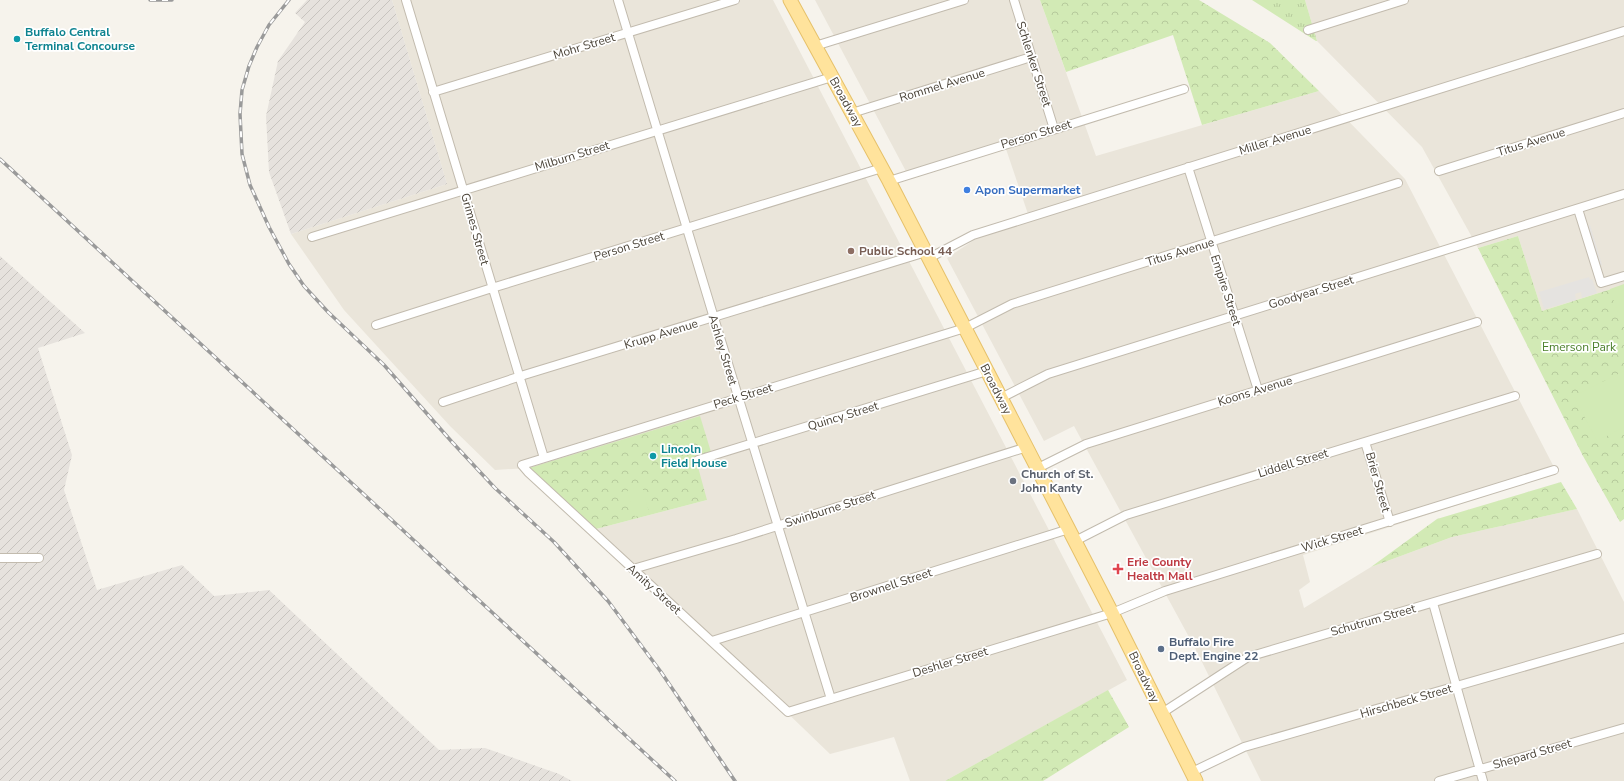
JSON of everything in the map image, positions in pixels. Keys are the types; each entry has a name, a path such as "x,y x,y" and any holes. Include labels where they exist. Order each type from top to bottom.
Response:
{"main road":[{"name":"Broadway","path":"790,0 889,181 988,371 1194,777"}],"street":[{"name":"Grimes Street","path":"406,0 518,378 544,458"},
{"name":"Ashley Street","path":"618,0 686,228 831,699"},
{"name":"Mohr Street","path":"433,92 735,0"},
{"path":"815,46 964,0"},
{"name":"Schlenker Street","path":"1014,0 1054,129"},
{"path":"1308,30 1404,0"},
{"name":"Miller Avenue","path":"927,255 973,234 1624,31"},
{"name":"Rommel Avenue","path":"852,113 1031,56"},
{"name":"Milburn Street","path":"312,237 463,189 832,77"},
{"name":"Person Street","path":"889,181 1184,89"},
{"name":"Titus Avenue","path":"1439,171 1624,113"},
{"name":"Person Street","path":"376,325 882,168"},
{"name":"Empire Street","path":"1188,168 1258,390"},
{"name":"Titus Avenue","path":"965,328 1012,304 1398,183"},
{"name":"Goodyear Street","path":"1001,398 1048,374 1624,194"},
{"path":"1578,209 1601,283 1624,276"},
{"name":"Krupp Avenue","path":"443,402 714,318 927,255"},
{"name":"Koons Avenue","path":"1038,468 1086,444 1477,322"},
{"name":"Peck Street","path":"522,465 965,328"},
{"name":"Quincy Street","path":"698,460 988,371"},
{"name":"Liddell Street","path":"1075,541 1126,515 1515,396"},
{"name":"Brier Street","path":"1365,442 1390,522"},
{"name":"Swinburne Street","path":"633,569 1027,448"},
{"name":"Amity Street","path":"522,465 788,712"},
{"name":"Wick Street","path":"1112,613 1165,591 1554,470"},
{"name":"Brownell Street","path":"712,642 1069,529"},
{"name":"Schutrum Street","path":"1162,713 1248,656 1597,554"},
{"path":"0,558 40,558"},
{"path":"1433,603 1483,781"},
{"name":"Deshler Street","path":"788,712 1112,613"},
{"name":"Hirschbeck Street","path":"1194,777 1244,747 1624,638"},
{"name":"Shepard Street","path":"1439,781 1624,728"}],"shaded area":[{"path":"307,0 392,0 447,184 291,234 269,172 266,116 278,61 305,22 295,13"},
{"path":"392,0 773,0 1127,680 945,781 910,781 894,737 830,754 596,529 707,500 529,468 495,470 450,426 344,310 291,234 447,184"},
{"path":"815,0 1040,0 1096,156 1319,91 1405,179 1557,473 1303,555 1310,582 1299,590 1304,608 1371,567 1452,537 1577,509 1624,602 1624,781 1261,781 1195,648 1074,426 1044,441 947,258 977,238 1030,220 1006,149 909,177"},
{"path":"1305,0 1624,0 1624,285 1542,311 1518,236 1478,248 1422,147 1317,41"},
{"path":"1590,225 1602,265 1599,266 1587,226"},
{"path":"0,256 85,333 38,348 72,455 64,490 97,590 182,565 214,596 269,590 439,750 485,748 559,774 572,781 0,781"},
{"path":"1589,277 1590,280 1592,279 1597,293 1582,298 1581,292 1575,294 1576,300 1544,309 1539,292"}],"green space":[{"path":"1040,0 1199,0 1270,43 1319,91 1202,125 1173,35 1066,72"},
{"path":"1252,0 1305,0 1317,41 1316,41"},
{"name":"Emerson Park","path":"1518,236 1542,311 1624,285 1624,519 1620,522 1583,456 1478,248"},
{"path":"1624,284 1624,319 1620,320 1610,289"},
{"path":"1624,371 1624,427 1597,441 1574,396"},
{"path":"700,416 711,452 695,456 707,500 596,529 529,468"},
{"path":"1561,482 1577,509 1452,537 1371,567 1437,519"},
{"path":"642,486 649,512 635,517 627,491"},
{"path":"1108,690 1129,727 1043,781 945,781"}],"railway":[{"path":"150,0 172,0"},
{"path":"289,0 269,25 257,47 249,66 242,90 240,114 242,154 250,185 269,227 289,264 304,286 328,312 384,365 495,488 554,542 608,601 661,672 735,781"},
{"path":"0,159 675,781"}],"place":[{"name":"Buffalo Central Terminal Concourse","path":"17,39"},
{"name":"Apon Supermarket","path":"967,190"},
{"name":"Public School 44","path":"851,251"},
{"name":"Lincoln Field House","path":"653,456"},
{"name":"Church of St. John Kanty","path":"1013,481"},
{"name":"Erie County Health Mall","path":"1118,569"},
{"name":"Buffalo Fire Dept. Engine 22","path":"1161,649"}]}
